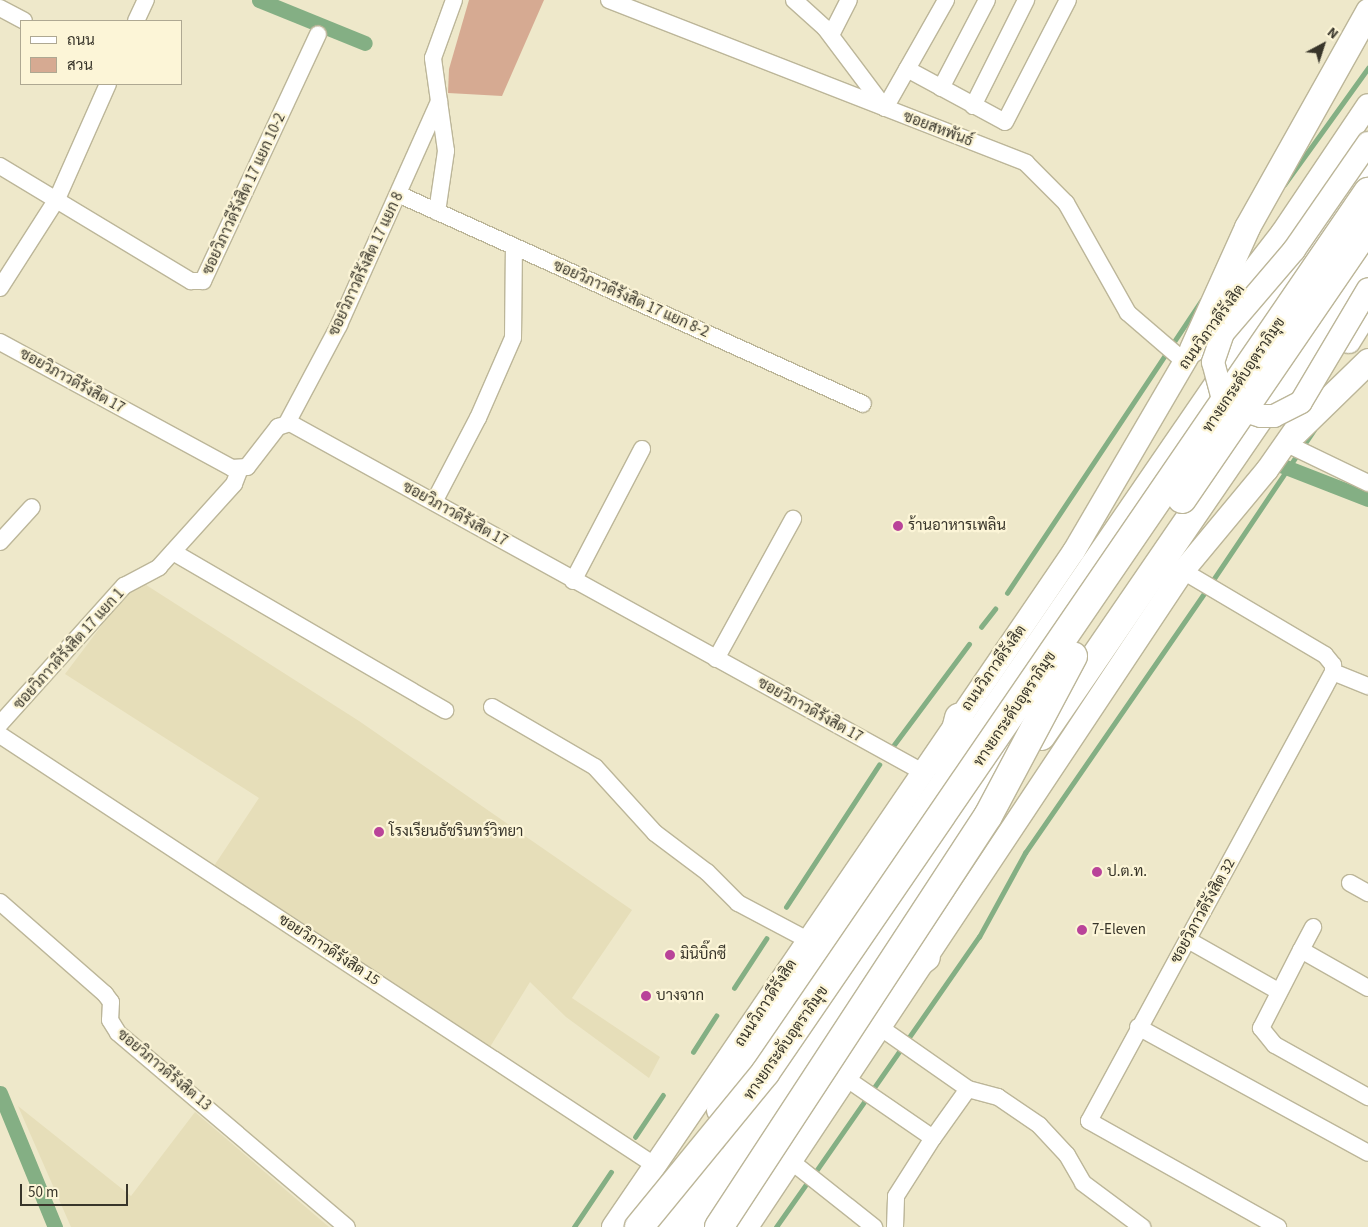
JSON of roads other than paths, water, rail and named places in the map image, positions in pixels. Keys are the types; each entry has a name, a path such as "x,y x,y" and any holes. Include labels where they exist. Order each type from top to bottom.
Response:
{"highway":[{"name":"ถนนวิภาวดีรังสิต","path":"640,1227 932,777 1368,167"},
{"name":"ทางยกระดับอุตราภิมุข","path":"663,1227 765,1073 1368,192"},
{"name":"ทางยกระดับอุตราภิมุข","path":"687,1227 1073,656 1368,227"},
{"path":"710,1227 853,1013 1368,259"},
{"path":"719,1227 988,816 1073,656"},
{"path":"932,777 959,718"},
{"path":"853,1013 926,957"},
{"path":"640,1227 765,1073"}],"main road":[{"path":"1178,352 1367,9"},
{"name":"ถนนวิภาวดีรังสิต","path":"959,718 1074,551 1178,352 1282,233 1368,105"},
{"path":"1368,143 1299,243 1224,333 1213,362 1222,395 1238,409 1260,416 1274,416 1301,402 1368,289"},
{"path":"1291,438 1368,312"},
{"path":"747,1227 881,1028 1182,571 1291,438 1368,361"},
{"name":"ถนนวิภาวดีรังสิต","path":"613,1227 808,940 932,777"}],"street":[{"path":"136,20 146,0"},
{"path":"437,212 446,151 432,58 454,0"},
{"name":"ซอยสหพันธ์","path":"609,0 1026,163 1042,176 1066,203 1128,313 1178,352"},
{"path":"831,35 849,0"},
{"path":"804,4 831,35 885,108 946,0"},
{"path":"941,88 987,0"},
{"path":"973,106 1026,0"},
{"path":"907,69 1005,122 1068,0"},
{"path":"0,8 22,20"},
{"name":"ซอยวิภาวดีรังสิต 17 แยก 10-2","path":"57,199 191,281 203,281 318,34"},
{"path":"0,288 57,199 108,85"},
{"name":"ซอยวิภาวดีรังสิต 17 แยก 8","path":"287,424 339,325 439,101"},
{"path":"0,166 57,199"},
{"name":"ซอยวิภาวดีรังสิต 17 แยก 8-2","path":"398,194 864,404"},
{"path":"434,502 478,418 513,338 514,247"},
{"name":"ซอยวิภาวดีรังสิต 17","path":"0,342 219,462 240,468"},
{"path":"240,468 247,467 278,427 287,424"},
{"name":"ซอยวิภาวดีรังสิต 17","path":"287,424 434,502 573,581 932,777"},
{"path":"1291,438 1368,483"},
{"path":"573,581 642,448"},
{"name":"ซอยวิภาวดีรังสิต 17 แยก 1","path":"0,724 124,586 159,567 234,484 240,468"},
{"path":"0,542 32,507"},
{"path":"716,658 793,519"},
{"path":"173,552 445,710"},
{"path":"1182,571 1325,655 1333,665 1333,672 1368,686"},
{"name":"ซอยวิภาวดีรังสิต 32","path":"1278,1227 1090,1124 1091,1114 1188,940 1333,672"},
{"path":"492,707 595,767 655,833 707,872 738,903 808,940"},
{"name":"ซอยวิภาวดีรังสิต 15","path":"0,736 656,1166"},
{"path":"1350,884 1368,892"},
{"name":"ซอยวิภาวดีรังสิต 13","path":"0,902 105,994 111,1002 110,1020 118,1033 347,1227"},
{"path":"1313,926 1278,991 1262,1034 1368,1097"},
{"path":"1188,940 1278,991"},
{"path":"1301,950 1368,988"},
{"path":"1138,1027 1368,1153"},
{"path":"881,1028 968,1089 998,1097 1039,1125 1067,1155 1083,1183 1142,1227"},
{"path":"847,1079 933,1138"},
{"path":"895,1227 896,1196 933,1138 968,1089"},
{"path":"792,1162 874,1227"}],"waterway":[{"path":"259,0 365,43"},
{"path":"1284,185 1368,68"},
{"path":"1007,593 1201,301"},
{"path":"1211,583 1314,430"},
{"path":"1270,461 1368,499"},
{"path":"814,1174 979,937 1025,853 1207,589"},
{"path":"981,627 995,609"},
{"path":"893,746 969,644"},
{"path":"786,907 879,765"},
{"path":"734,988 766,939"},
{"path":"693,1052 716,1016"},
{"path":"0,1093 55,1227"},
{"path":"635,1137 663,1095"},
{"path":"574,1227 611,1172"},
{"path":"776,1227 809,1180"}],"place":[{"name":"ร้านอาหารเพลิน","path":"898,526"},
{"name":"โรงเรียนธัชรินทร์วิทยา","path":"379,832"},
{"name":"ป.ต.ท.","path":"1097,872"},
{"name":"7-Eleven","path":"1082,930"},
{"name":"มินิบิ๊กซี","path":"670,955"},
{"name":"บางจาก","path":"646,996"}]}
